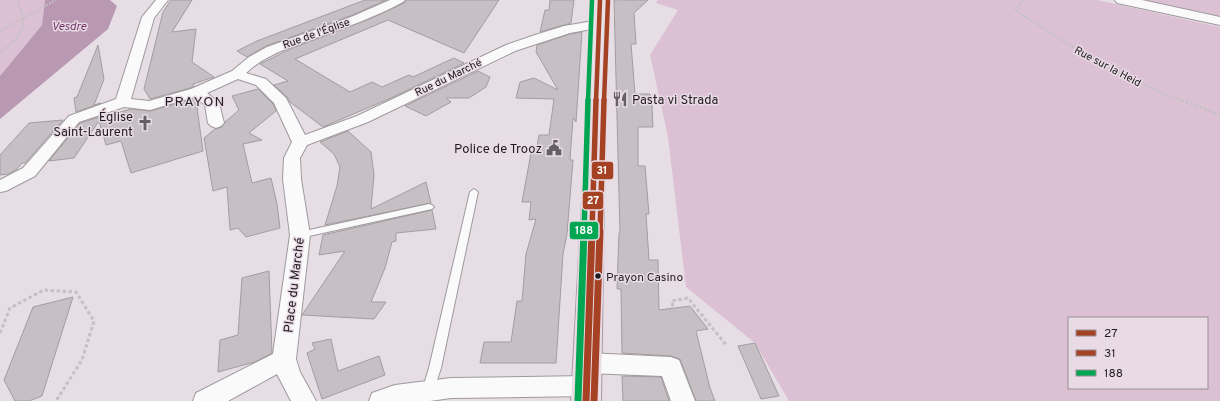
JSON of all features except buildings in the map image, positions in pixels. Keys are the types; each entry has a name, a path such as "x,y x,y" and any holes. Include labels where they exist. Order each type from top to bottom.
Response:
{"main road":[{"path":"587,384 600,0"}],"street":[{"path":"123,102 148,17 162,0"},
{"name":"Rue de l'Église","path":"238,74 248,62 268,51 377,12 399,0"},
{"path":"1122,0 1220,21"},
{"name":"Rue du Marché","path":"298,137 370,116 516,44 574,27 599,24"},
{"path":"0,187 29,172 74,119 123,102 150,106 196,92 238,74 261,82 281,101 298,137"},
{"path":"196,92 212,103 216,123"},
{"name":"Place du Marché","path":"298,137 292,158 292,179 300,235 284,359 289,374 304,401"},
{"path":"205,401 284,359"},
{"path":"381,401 395,395 451,388 587,384 671,367 683,401"}],"lane":[{"path":"428,391 435,368 474,192"},
{"path":"300,235 429,207"}],"path":[{"path":"0,53 19,37 25,22 23,11 17,0"},
{"path":"0,32 56,0"},
{"name":"Rue sur la Heid","path":"1023,0 1015,10 1108,68 1161,93 1220,115"},
{"path":"0,333 10,308 44,290 76,292 94,321 82,360 56,401"},
{"path":"671,367 682,362 672,301 688,298 727,346"}],"shaded area":[{"path":"0,0 45,0 42,25 0,76"},
{"path":"658,0 1097,0 1220,27 1220,401 789,401 755,343 686,287 668,137 650,55 678,10 656,3"},
{"path":"1130,0 1220,0 1220,20"}],"water":[{"name":"Vesdre","path":"45,0 110,0 117,6 108,29 0,119 0,76 42,25"}],"transit line":[{"name":"188","path":"578,401 592,0"},
{"name":"27","path":"586,401 600,0"},
{"name":"31","path":"594,401 608,0"}],"place":[{"name":"Pasta vi Strada","path":"620,99"},
{"name":"Église Saint-Laurent","path":"145,123"},
{"name":"Police de Trooz","path":"554,148"},
{"name":"Prayon Casino","path":"598,276"}],"district":[{"name":"PRAYON","path":"195,101"}]}
